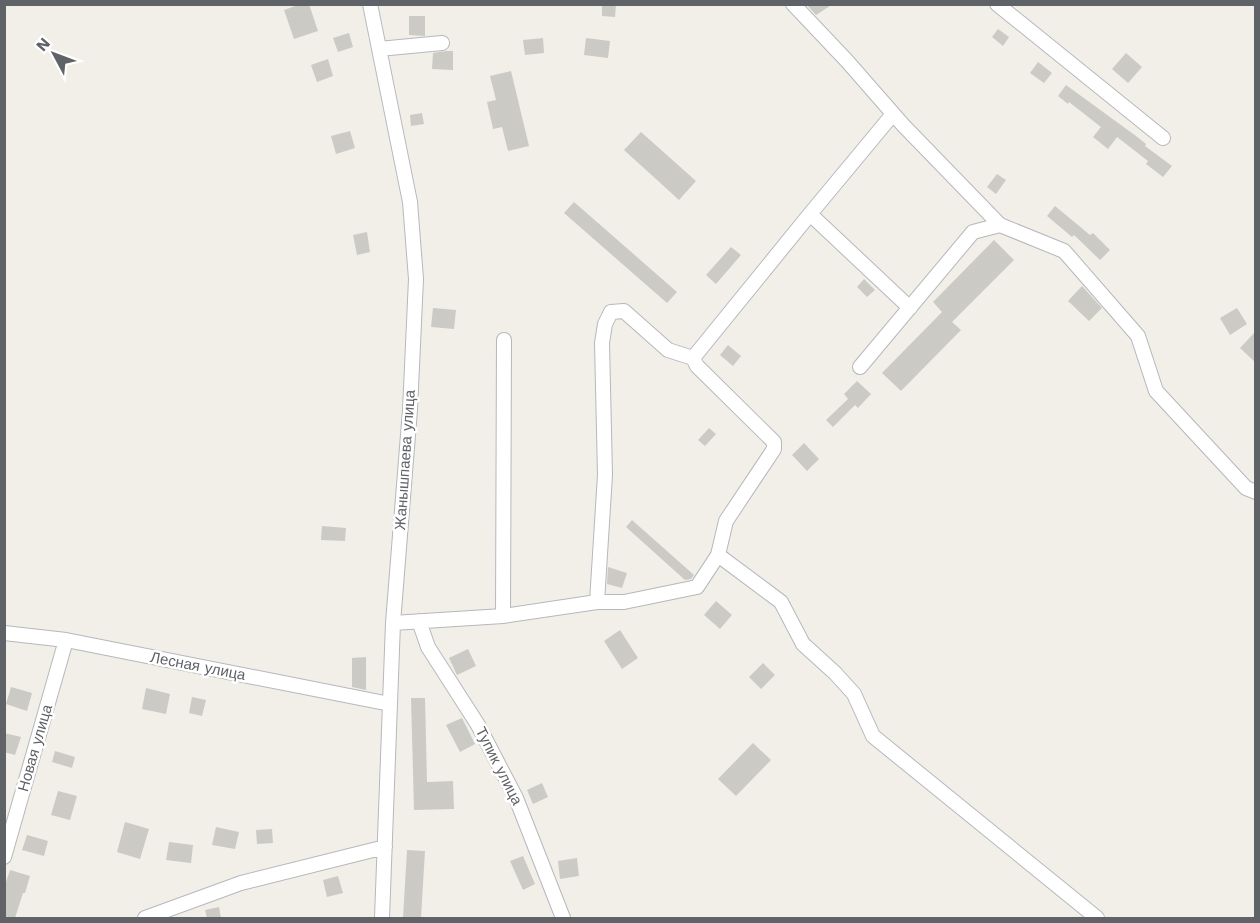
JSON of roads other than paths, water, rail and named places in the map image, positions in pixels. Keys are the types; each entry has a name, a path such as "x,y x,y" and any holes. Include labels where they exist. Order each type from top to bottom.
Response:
{"street":[{"name":"Жанышпаева улица","path":"370,4 410,202 416,279 410,410 393,623 382,918"},
{"path":"793,4 893,114 1000,225 1064,251 1138,336 1156,391 1246,488 1256,492"},
{"path":"997,4 1163,138"},
{"path":"379,49 442,43"},
{"path":"693,358 893,114"},
{"path":"810,214 910,308"},
{"path":"860,367 973,232 1000,225"},
{"path":"393,623 503,616 597,602 624,602 697,587 718,555 726,521 774,449 774,442 697,366 693,358 668,350 624,311 611,312 605,324 602,343 605,475 597,602"},
{"path":"503,616 504,340"},
{"path":"718,555 781,602 803,644 854,694 873,736 1097,918"},
{"name":"Тупик улица","path":"419,621 428,647 478,725 516,798 563,918"},
{"name":"Лесная улица","path":"4,633 66,640 390,704"},
{"name":"Новая улица","path":"4,857 66,640"},
{"path":"145,918 241,883 385,847"}]}
